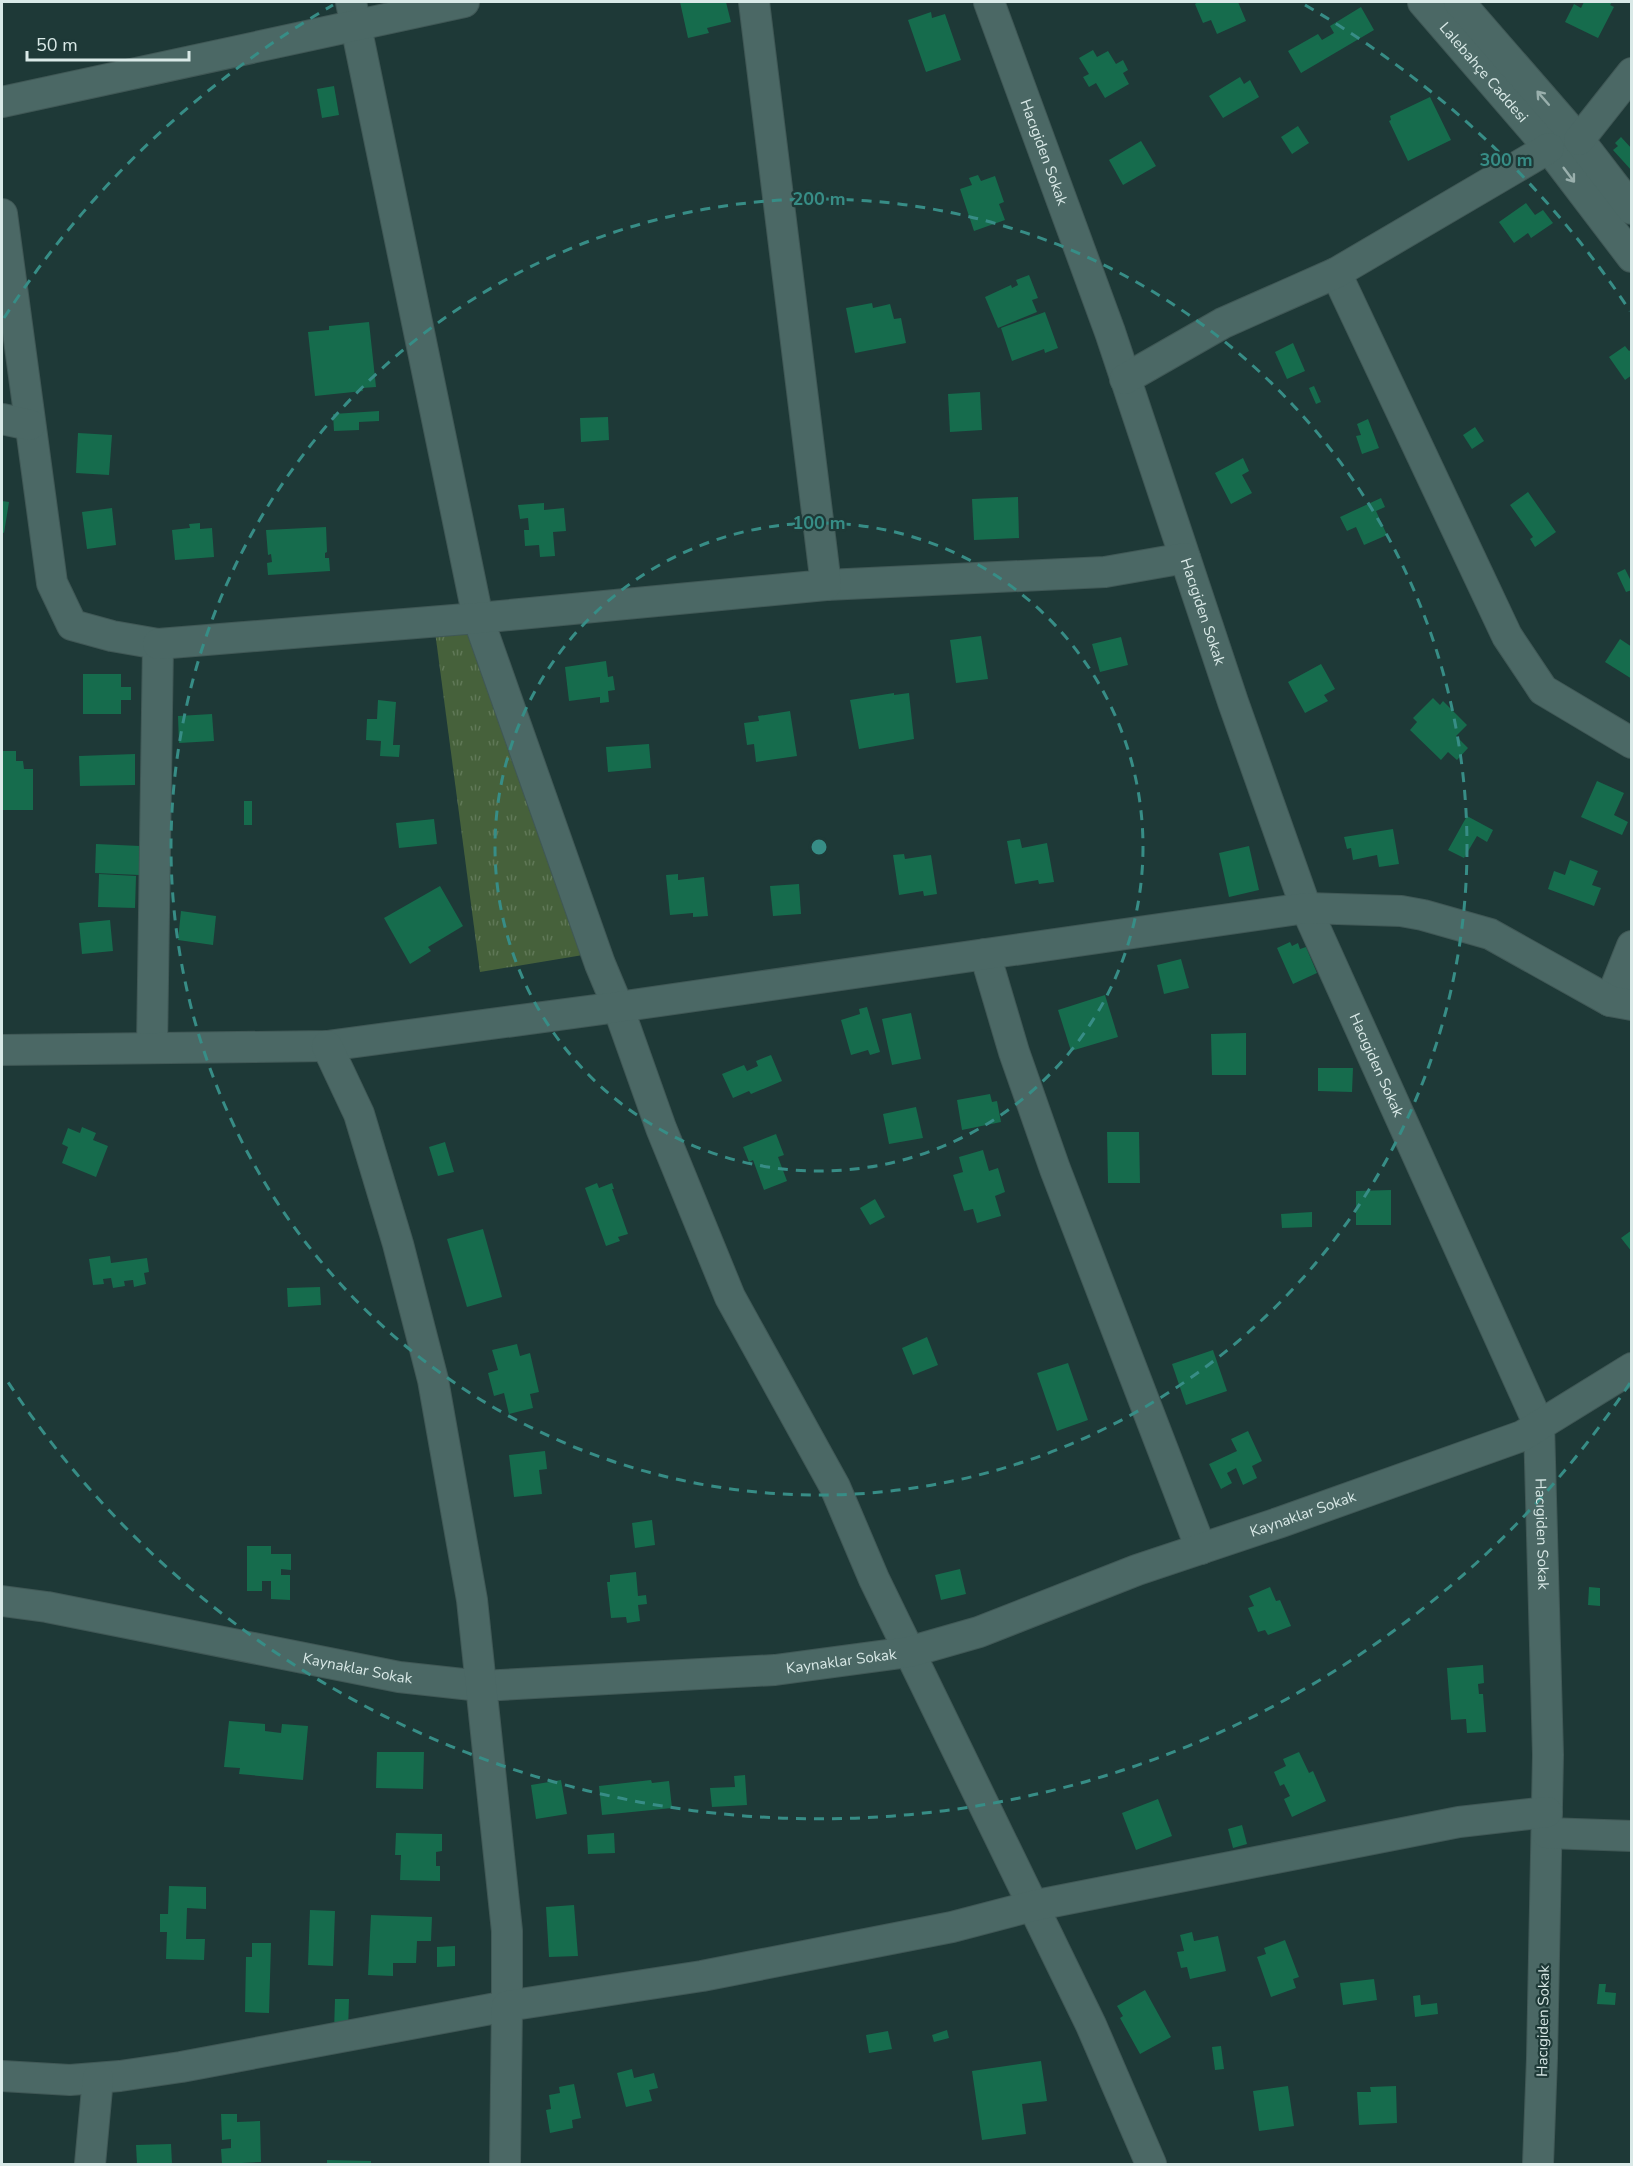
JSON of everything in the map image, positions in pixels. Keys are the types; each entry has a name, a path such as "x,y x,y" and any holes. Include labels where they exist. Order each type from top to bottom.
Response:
{"street":[{"path":"2,102 355,14 464,2"},
{"path":"754,2 826,585"},
{"name":"Hacıgiden Sokak","path":"989,2 1125,379 1306,908 1539,1425 1548,1755 1538,2164"},
{"name":"Lalebahçe Caddesi","path":"1423,2 1549,148 1632,257"},
{"name":"Lalebahçe Caddesi","path":"1459,2 1579,140 1632,209"},
{"path":"355,14 478,618 596,953 618,1007 661,1128 730,1296 835,1488 874,1579 1091,2025 1151,2164"},
{"path":"1579,140 1632,73"},
{"path":"1125,379 1224,323 1336,273 1549,148"},
{"path":"2,214 16,422 52,583 72,625 112,636 158,644 478,618 826,585 1105,572 1185,558"},
{"path":"1336,273 1507,636 1543,690 1632,743"},
{"path":"152,1048 158,644"},
{"path":"2,1050 327,1046 618,1007 1306,908 1401,911 1424,915 1490,934 1621,1003 1632,946"},
{"path":"986,954 1014,1052 1052,1158 1201,1549"},
{"path":"327,1046 359,1114 398,1244 433,1380 471,1600 507,1931 505,2164"},
{"name":"Kaynaklar Sokak","path":"2,1600 399,1677 481,1686 775,1670 909,1652 979,1632 1137,1570 1406,1479 1522,1436 1632,1368"},
{"path":"2,2076 70,2080 181,2067 507,2006 702,1976 952,1927 1032,1906 1460,1822 1547,1823 1632,1836"},
{"path":"90,2164 98,2078"}],"green space":[{"path":"465,622 583,955 480,972 434,624"}],"building":[{"path":"680,2 726,2 731,22 707,28 709,33 688,38"},
{"path":"1198,2 1238,2 1246,21 1217,34 1211,20 1203,23 1195,4"},
{"path":"1584,2 1612,2 1610,5 1614,7 1598,38 1565,22 1574,4 1581,8"},
{"path":"1361,7 1374,30 1301,73 1288,51 1318,34 1322,40 1334,33 1330,26"},
{"path":"931,12 932,18 945,14 961,60 926,72 908,20"},
{"path":"1093,50 1097,57 1108,51 1116,64 1123,60 1128,70 1123,73 1129,84 1105,98 1096,83 1089,87 1083,77 1089,74 1079,58"},
{"path":"1240,77 1244,84 1250,80 1259,97 1223,118 1209,96"},
{"path":"334,86 339,115 322,118 317,89"},
{"path":"1430,97 1451,140 1408,161 1389,121 1390,116"},
{"path":"1298,126 1309,143 1292,154 1281,137"},
{"path":"1621,137 1632,149 1632,171 1613,150 1618,146 1615,143"},
{"path":"1141,141 1156,166 1123,185 1109,160"},
{"path":"978,175 981,181 995,176 1004,202 999,204 1005,220 974,231 960,189 972,185 969,178"},
{"path":"1526,203 1535,215 1543,210 1553,223 1531,238 1528,233 1514,243 1499,222"},
{"path":"1029,275 1038,298 1032,300 1037,312 998,328 985,297 1011,285 1012,288 1018,285 1016,280"},
{"path":"872,303 873,308 890,304 894,319 901,318 906,343 855,353 846,308"},
{"path":"1045,312 1058,348 1045,353 1044,349 1012,361 1001,328"},
{"path":"369,322 376,387 362,388 363,391 315,396 308,332 329,330 329,326"},
{"path":"1293,343 1305,371 1287,379 1275,352"},
{"path":"1625,346 1629,351 1632,349 1632,375 1625,380 1609,357"},
{"path":"1314,386 1321,402 1316,404 1309,388"},
{"path":"980,392 982,430 950,432 948,394"},
{"path":"379,411 379,421 359,422 359,430 334,431 333,414"},
{"path":"608,417 609,440 581,442 580,418"},
{"path":"1368,419 1379,448 1362,454 1356,436 1361,435 1357,424"},
{"path":"1475,427 1484,441 1472,449 1463,435"},
{"path":"78,433 112,435 109,475 76,473"},
{"path":"1243,458 1249,471 1242,475 1252,493 1231,504 1215,473"},
{"path":"1528,492 1556,532 1535,547 1530,539 1533,537 1510,505"},
{"path":"1018,497 1019,538 974,540 972,499"},
{"path":"1381,498 1385,507 1376,511 1387,535 1364,545 1356,527 1347,531 1340,517"},
{"path":"2,501 9,502 4,533 2,532"},
{"path":"544,503 544,510 564,508 566,531 553,532 555,556 540,557 539,545 525,546 524,530 529,530 528,518 520,519 518,505"},
{"path":"112,508 116,545 87,549 82,512"},
{"path":"200,523 200,529 212,528 214,557 175,560 172,530 190,528 189,524"},
{"path":"326,527 327,552 325,558 329,558 330,571 268,575 267,563 272,562 271,554 268,555 266,530"},
{"path":"1625,569 1632,583 1632,590 1626,592 1617,573"},
{"path":"981,636 988,679 956,683 950,640"},
{"path":"1121,637 1128,665 1100,672 1092,644"},
{"path":"1620,639 1632,647 1632,679 1605,662"},
{"path":"606,661 608,677 613,676 615,690 608,691 609,702 600,703 600,697 569,701 565,667"},
{"path":"1321,664 1335,689 1324,695 1328,701 1305,713 1288,682"},
{"path":"83,674 121,674 121,687 131,687 131,700 121,700 121,714 83,714"},
{"path":"894,693 894,695 909,693 914,739 859,749 850,700"},
{"path":"1433,698 1440,705 1443,701 1467,725 1456,736 1468,748 1457,760 1448,752 1441,760 1410,730 1417,722 1413,718"},
{"path":"378,700 396,702 393,745 400,745 399,757 380,756 381,741 366,740 367,719 377,719"},
{"path":"790,711 797,756 756,762 754,744 747,745 744,723 759,721 758,716"},
{"path":"212,714 214,741 179,743 178,716"},
{"path":"649,744 651,768 608,772 606,747"},
{"path":"3,751 16,751 16,761 23,761 24,769 33,769 33,810 2,810"},
{"path":"135,754 135,785 80,786 79,756"},
{"path":"1597,781 1624,793 1614,815 1628,822 1622,835 1581,817"},
{"path":"244,801 252,801 252,825 244,825"},
{"path":"1467,816 1493,830 1487,842 1477,836 1464,858 1448,850"},
{"path":"434,819 437,844 399,848 396,823"},
{"path":"1393,829 1399,864 1379,867 1377,855 1353,860 1351,848 1347,849 1344,837"},
{"path":"1020,839 1022,848 1047,843 1054,882 1039,884 1038,880 1015,884 1007,841"},
{"path":"96,844 140,846 139,875 95,873"},
{"path":"1249,846 1259,890 1229,897 1219,853"},
{"path":"904,854 905,859 931,855 937,894 924,896 923,891 899,895 893,855"},
{"path":"1570,860 1598,871 1592,885 1601,888 1594,906 1548,889 1554,871 1565,875"},
{"path":"99,874 136,876 135,908 98,907"},
{"path":"678,874 678,880 704,877 708,916 693,917 693,913 670,915 666,875"},
{"path":"799,884 801,914 773,916 770,886"},
{"path":"440,886 463,926 428,947 431,951 410,964 384,918"},
{"path":"181,911 216,916 213,945 178,940"},
{"path":"110,920 113,951 82,954 79,923"},
{"path":"1290,942 1292,946 1298,943 1300,949 1306,947 1317,973 1293,984 1277,948"},
{"path":"1181,959 1189,988 1164,994 1157,965"},
{"path":"1105,995 1118,1037 1071,1051 1058,1010"},
{"path":"867,1007 880,1052 870,1055 868,1050 851,1055 841,1020 860,1014 859,1009"},
{"path":"911,1013 921,1059 892,1065 882,1019"},
{"path":"1246,1033 1246,1075 1212,1075 1211,1034"},
{"path":"771,1055 782,1081 751,1094 749,1091 733,1098 722,1074 744,1065 747,1071 758,1066 756,1061"},
{"path":"1318,1068 1353,1068 1352,1092 1318,1091"},
{"path":"990,1094 992,1102 997,1101 1001,1122 962,1130 957,1100"},
{"path":"916,1107 923,1138 889,1144 883,1114"},
{"path":"82,1127 96,1133 93,1140 108,1146 96,1177 62,1163 68,1147 62,1144 68,1128 80,1133"},
{"path":"1107,1132 1139,1132 1140,1183 1108,1183"},
{"path":"776,1134 784,1155 778,1157 787,1181 764,1190 753,1160 749,1162 743,1147"},
{"path":"445,1142 454,1172 438,1176 429,1147"},
{"path":"983,1150 989,1171 998,1168 1005,1192 995,1196 1001,1216 977,1223 973,1209 964,1211 953,1175 963,1172 959,1157"},
{"path":"597,1183 599,1188 612,1183 628,1234 618,1237 620,1241 606,1246 585,1188"},
{"path":"1391,1190 1391,1225 1356,1225 1356,1191"},
{"path":"875,1199 885,1217 870,1225 860,1208"},
{"path":"1312,1212 1312,1227 1282,1228 1281,1214"},
{"path":"483,1229 502,1297 467,1307 447,1239"},
{"path":"1632,1230 1632,1252 1621,1238"},
{"path":"110,1256 111,1263 147,1258 149,1272 144,1273 146,1284 134,1287 133,1280 124,1281 125,1286 113,1288 111,1278 103,1279 104,1284 93,1285 89,1259"},
{"path":"320,1287 321,1305 288,1307 287,1288"},
{"path":"927,1337 938,1365 913,1375 902,1348"},
{"path":"517,1344 520,1356 530,1353 539,1392 530,1394 533,1408 509,1414 504,1393 494,1396 488,1373 498,1370 492,1350"},
{"path":"1213,1350 1227,1391 1186,1405 1172,1364"},
{"path":"1068,1363 1088,1420 1057,1431 1037,1373"},
{"path":"1248,1431 1262,1461 1252,1466 1257,1478 1243,1485 1236,1468 1227,1473 1232,1483 1221,1489 1209,1464 1237,1451 1231,1439"},
{"path":"545,1451 547,1469 539,1470 542,1494 514,1497 509,1455"},
{"path":"652,1520 655,1545 635,1548 632,1523"},
{"path":"247,1546 271,1546 271,1554 291,1554 291,1570 281,1569 281,1575 290,1575 290,1600 271,1599 271,1581 262,1581 262,1591 247,1591"},
{"path":"960,1569 966,1594 941,1600 935,1575"},
{"path":"636,1572 638,1596 646,1595 647,1604 638,1605 640,1621 627,1623 626,1617 611,1618 607,1582 610,1582 610,1575"},
{"path":"1270,1587 1276,1601 1280,1600 1291,1626 1268,1635 1265,1630 1258,1632 1248,1608 1254,1606 1249,1596"},
{"path":"1589,1587 1600,1588 1600,1606 1588,1605"},
{"path":"1483,1665 1484,1683 1478,1684 1479,1694 1483,1694 1486,1732 1467,1733 1466,1719 1451,1720 1447,1668"},
{"path":"229,1721 265,1724 265,1731 281,1733 282,1724 308,1726 303,1780 239,1774 240,1768 224,1767"},
{"path":"377,1752 424,1752 423,1789 376,1788"},
{"path":"1299,1752 1309,1773 1313,1771 1326,1801 1292,1817 1284,1799 1290,1796 1284,1784 1280,1786 1274,1772 1286,1766 1283,1759"},
{"path":"745,1775 747,1805 712,1807 710,1788 735,1787 734,1776"},
{"path":"561,1780 567,1814 536,1819 531,1785"},
{"path":"651,1780 652,1783 669,1781 672,1808 602,1815 599,1786"},
{"path":"1158,1799 1172,1836 1136,1850 1122,1813"},
{"path":"1242,1825 1247,1844 1233,1848 1228,1829"},
{"path":"396,1833 442,1834 442,1851 436,1852 436,1866 440,1866 440,1881 400,1880 401,1855 395,1855"},
{"path":"614,1833 615,1853 588,1854 587,1835"},
{"path":"169,1886 206,1887 206,1909 187,1908 186,1939 205,1939 204,1960 166,1959 167,1932 160,1932 160,1914 168,1914"},
{"path":"574,1905 578,1956 549,1957 546,1907"},
{"path":"310,1910 335,1911 333,1966 308,1965"},
{"path":"371,1915 432,1917 431,1941 417,1941 416,1963 393,1963 393,1976 368,1975"},
{"path":"1192,1932 1194,1941 1218,1936 1226,1971 1190,1979 1187,1967 1181,1968 1177,1952 1184,1951 1180,1935"},
{"path":"1285,1940 1299,1977 1293,1979 1296,1988 1271,1997 1257,1957 1266,1954 1264,1948"},
{"path":"252,1943 271,1943 269,2013 245,2012 246,1957 252,1957"},
{"path":"455,1946 455,1966 437,1967 437,1947"},
{"path":"1374,1979 1377,2000 1343,2005 1340,1983"},
{"path":"1599,1984 1606,1984 1605,1992 1616,1993 1615,2005 1597,2004"},
{"path":"1145,1990 1171,2037 1140,2054 1120,2018 1123,2016 1117,2006"},
{"path":"1420,1995 1421,2005 1437,2003 1438,2014 1415,2017 1413,1996"},
{"path":"335,1999 349,1999 348,2032 334,2032"},
{"path":"947,2030 949,2038 934,2042 932,2035"},
{"path":"888,2031 892,2049 869,2053 866,2035"},
{"path":"1221,2046 1224,2069 1215,2070 1212,2047"},
{"path":"1041,2061 1047,2101 1022,2104 1026,2134 982,2140 972,2071"},
{"path":"632,2069 634,2078 654,2073 658,2088 649,2090 652,2101 626,2107 617,2073"},
{"path":"574,2084 581,2118 572,2120 573,2128 550,2133 546,2110 551,2109 549,2095 560,2093 559,2087"},
{"path":"1288,2086 1294,2126 1259,2131 1253,2091"},
{"path":"1396,2086 1397,2123 1359,2125 1357,2092 1371,2092 1370,2087"},
{"path":"221,2114 237,2114 237,2122 260,2121 261,2162 222,2164 221,2149 231,2148 231,2139 222,2140"},
{"path":"171,2144 172,2164 137,2164 136,2145"},
{"path":"327,2160 371,2161 371,2164 327,2164"}]}
